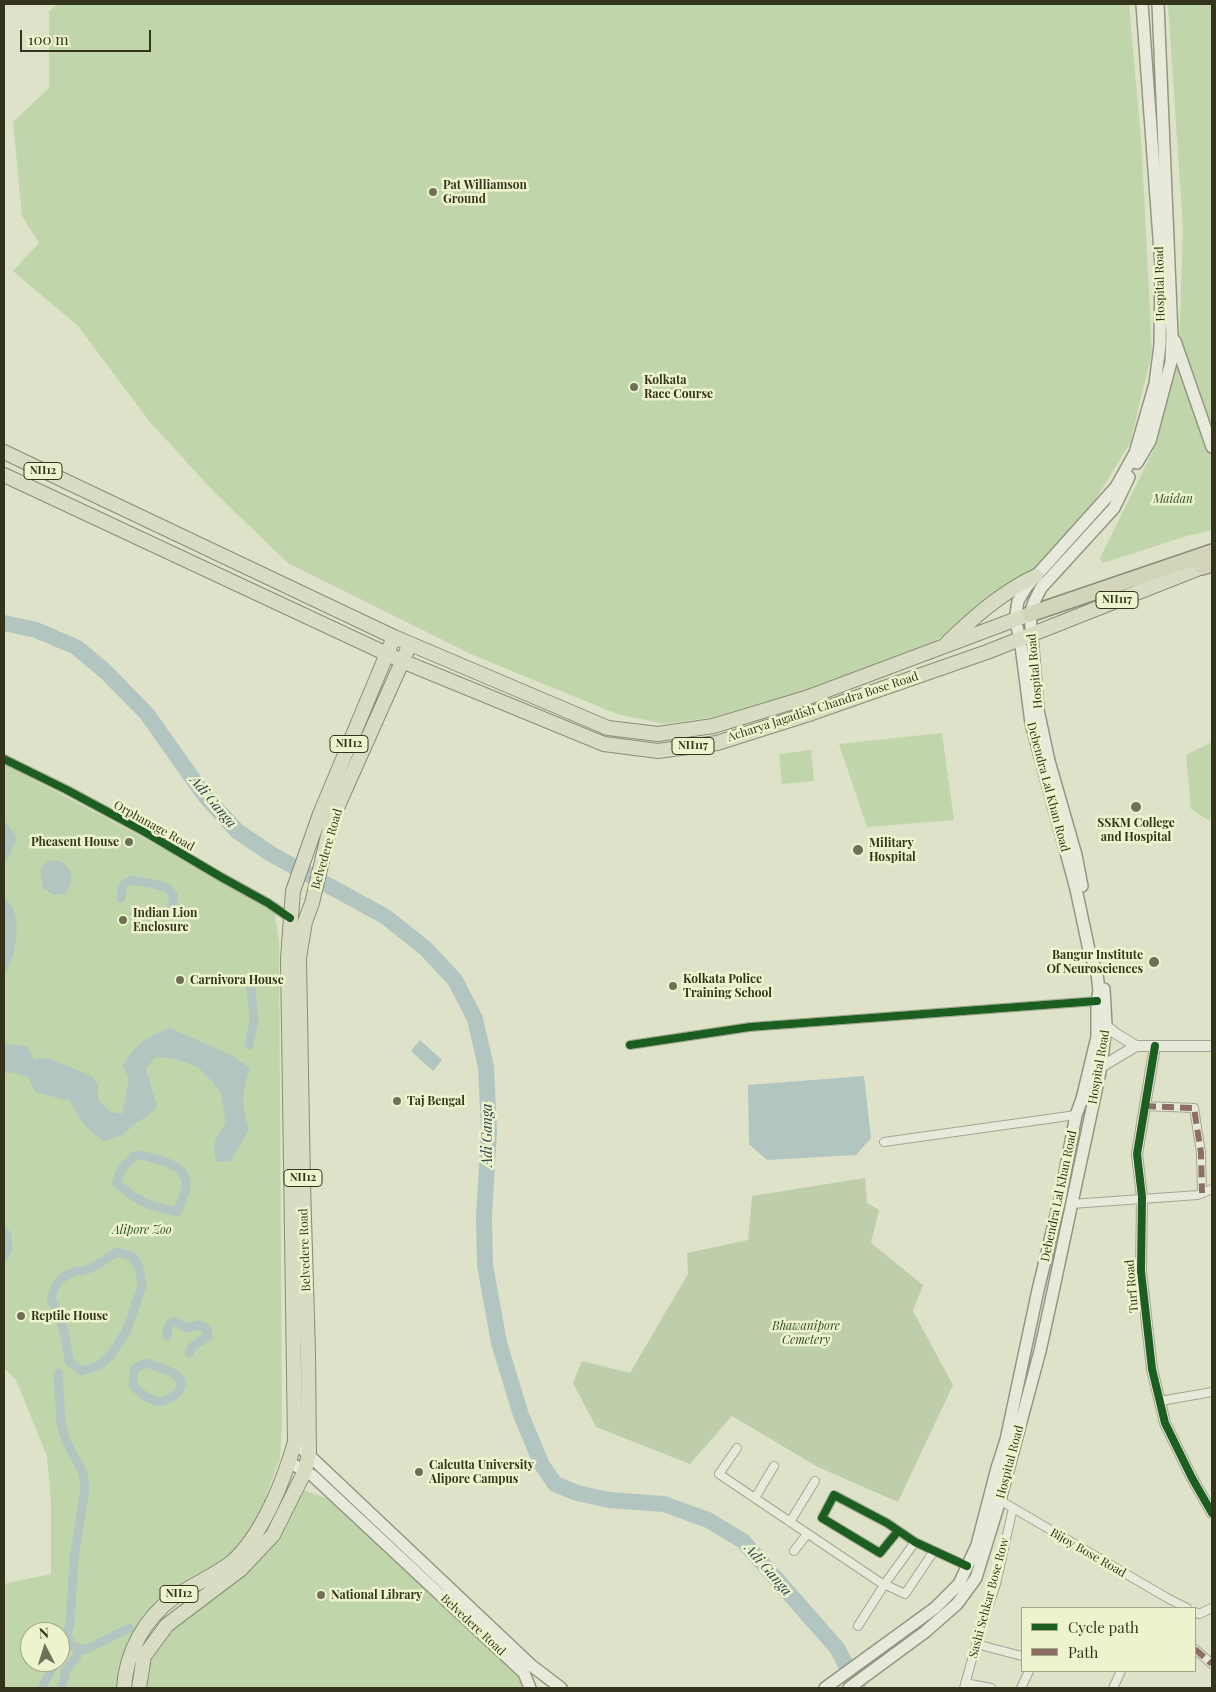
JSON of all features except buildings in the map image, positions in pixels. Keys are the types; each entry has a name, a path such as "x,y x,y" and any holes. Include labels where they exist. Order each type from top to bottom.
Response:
{"highway":[{"name":"NH12","path":"4,452 410,644"},
{"name":"NH12","path":"4,475 402,661"},
{"name":"Acharya Jagadish Chandra Bose Road","path":"410,644 608,728 658,734 713,726 806,698 1030,614 1212,552"},
{"name":"Acharya Jagadish Chandra Bose Road","path":"402,661 604,744 658,751 717,742 812,714 987,652 1209,565"},
{"path":"943,647 986,607 1017,585 1036,576"},
{"name":"Belvedere Road","path":"124,1688 132,1647 156,1613 172,1598 232,1562 264,1521 289,1462 295,1442 288,958 293,891 313,834 394,637"},
{"name":"Belvedere Road","path":"305,1471 308,1454 308,1352 299,958 305,922 312,903 332,819 410,644"},
{"path":"806,698 812,714"},
{"name":"NH12","path":"139,1688 144,1656 167,1625 241,1569 273,1535 305,1471"}],"main road":[{"name":"Hospital Road","path":"1026,636 1015,620 1018,601 1027,586 1116,487 1135,453 1155,384 1160,345 1161,266 1142,4"},
{"name":"Hospital Road","path":"1102,1022 1102,972 1090,927 1076,855 1049,761 1038,710 1026,636 1030,614 1041,588 1114,508 1150,441 1171,362 1172,334 1158,4"},
{"name":"Hospital Road","path":"1172,334 1212,448"},
{"path":"4,482 66,504"},
{"name":"Debendra Lal Khan Road","path":"825,1688 926,1616 959,1584 980,1538 995,1497 1038,1290 1060,1199 1076,1115 1095,1066 1097,1037 1102,1022 1097,1001 1099,991 1097,973 1089,950 1076,889 1031,723 1026,636"},
{"name":"Hospital Road","path":"849,1688 925,1632 957,1604 976,1578 995,1497 1040,1351 1071,1204 1095,1066"},
{"path":"295,1442 528,1669 558,1686"},
{"path":"289,1462 305,1471"},
{"name":"Belvedere Road","path":"305,1471 313,1476 528,1669 530,1688"},
{"path":"540,1688 546,1685 558,1686"}],"street":[{"name":"Orphanage Road","path":"4,759 145,832 268,903 290,918"},
{"path":"630,1045 750,1027 1097,1001"},
{"path":"1102,1022 1136,1046"},
{"path":"1095,1066 1136,1046 1212,1046"},
{"name":"Turf Road","path":"1155,1046 1136,1154 1142,1199 1141,1271 1152,1369 1165,1423 1192,1478 1212,1513"},
{"path":"1144,1106 1194,1108 1201,1153 1202,1193"},
{"path":"884,1142 1076,1115"},
{"path":"1071,1204 1198,1195 1212,1189"},
{"path":"1160,1401 1212,1392"},
{"path":"737,1448 719,1474 884,1585 905,1594 934,1551"},
{"path":"755,1498 774,1466"},
{"path":"790,1522 816,1481"},
{"path":"898,1531 880,1553 822,1518 834,1495 887,1522 915,1542 967,1566"},
{"name":"Bijoy Bose Road","path":"995,1497 1185,1607"},
{"name":"Sashi Sehkar Bose Row","path":"965,1685 976,1644 996,1584 1013,1508"},
{"path":"794,1551 807,1534"},
{"path":"858,1626 884,1585 915,1542"},
{"path":"1166,1607 1172,1601"},
{"path":"1196,1612 1199,1614 1212,1608"},
{"path":"976,1644 1021,1656"},
{"path":"1196,1650 1212,1664"},
{"path":"1021,1688 1029,1672"},
{"path":"1113,1688 1121,1672"},
{"path":"965,1685 992,1688"}],"green space":[{"name":"Kolkata Race Course","path":"58,4 1129,4 1142,152 1152,352 1130,443 1086,515 1002,600 925,647 810,689 713,717 665,724 617,714 473,655 288,563 214,492 150,422 78,326 13,271 39,243 22,216 13,122 49,88 49,11"},
{"name":"Maidan","path":"1168,4 1212,4 1212,530 1187,536 1103,563 1100,558 1152,453 1179,351 1183,228"},
{"path":"942,733 954,820 867,827 839,744"},
{"path":"1212,742 1212,819 1208,820 1191,809 1186,755"},
{"path":"811,750 814,781 782,784 779,754"},
{"name":"Alipore Zoo","path":"4,764 155,844 275,913 279,942 282,1424 280,1458 255,1526 231,1554 164,1596 141,1620 123,1655 117,1688 4,1688 4,1584 51,1574 51,1501 47,1456 16,1380 4,1368"},
{"name":"Bhawanipore Cemetery","path":"865,1178 867,1203 879,1210 871,1243 923,1285 913,1311 953,1385 898,1502 818,1467 732,1416 690,1464 596,1427 573,1383 582,1361 630,1373 688,1274 687,1253 748,1240 752,1196"},
{"name":"National Library","path":"295,1487 326,1498 388,1551 523,1675 525,1688 140,1688 154,1643 271,1531"}],"shaded area":[{"path":"4,820 17,837 4,867"},
{"path":"58,860 70,871 71,879 65,894 54,895 43,888 41,868 48,861"},
{"path":"4,897 14,910 17,926 14,952 4,975"},
{"path":"170,1028 233,1056 250,1068 245,1085 244,1098 249,1129 231,1161 217,1162 214,1151 219,1133 226,1124 221,1094 211,1080 196,1066 174,1059 156,1057 146,1068 157,1106 148,1116 122,1135 104,1141 84,1123 70,1101 35,1092 28,1077 4,1072 4,1044 27,1046 34,1059 49,1058 93,1077 98,1085 98,1101 111,1112 122,1114 129,1078 123,1067 131,1053 142,1042"},
{"path":"420,1040 442,1060 433,1071 411,1051"},
{"path":"864,1076 871,1138 856,1155 767,1160 749,1144 748,1085"}],"waterway":[{"name":"Adi Ganga","path":"4,623 36,630 76,647 105,671 147,714 205,796 237,831 271,854 386,917 426,949 455,980 475,1019 486,1067 489,1131 484,1217 485,1265 499,1343 521,1415 542,1465 555,1484 577,1493 609,1500 664,1504 708,1520 743,1541 837,1648 858,1688"},
{"path":"121,898 123,885 131,880 150,883 168,888 174,897 171,909"},
{"path":"249,1045 254,1020 250,977"},
{"path":"134,1156 121,1170 116,1183 149,1205 177,1212 186,1189 184,1175 174,1166 140,1155"},
{"path":"4,1232 7,1235 8,1248 4,1256"},
{"path":"77,1271 59,1281 54,1289 51,1300 61,1322 69,1361 81,1371 98,1366 110,1356 127,1330 142,1285 139,1267 132,1256 117,1252 95,1266 82,1271"},
{"path":"167,1336 168,1327 175,1321 186,1328 200,1325 207,1330 208,1336 192,1347 189,1353"},
{"path":"148,1363 134,1370 133,1385 146,1397 156,1401 167,1400 180,1389 180,1380 176,1375 167,1370 150,1364"},
{"path":"58,1373 61,1423 66,1441 83,1473 85,1488 74,1559 70,1624 67,1634 71,1646 85,1650 129,1628"},
{"path":"61,1688 65,1671 76,1658 79,1649"},
{"path":"42,1688 50,1672"}],"marked path":[{"path":"1144,1106 1194,1108 1201,1153 1202,1193"},
{"path":"1196,1650 1212,1664"}],"cycle path":[{"path":"4,759 145,832 268,903 290,918"},
{"path":"630,1045 750,1027 1097,1001"},
{"path":"1155,1046 1137,1154 1142,1197 1141,1271 1152,1369 1165,1423 1192,1478 1212,1513"},
{"path":"898,1531 880,1553 822,1518 834,1495 887,1523 915,1542 967,1566"}],"place":[{"name":"Pat Williamson Ground","path":"433,192"},
{"name":"Kolkata Race Course","path":"634,387"},
{"name":"SSKM College and Hospital","path":"1136,807"},
{"name":"Pheasent House","path":"129,842"},
{"name":"Military Hospital","path":"858,850"},
{"name":"Indian Lion Enclosure","path":"123,920"},
{"name":"Bangur Institute Of Neurosciences","path":"1154,962"},
{"name":"Carnivora House","path":"180,980"},
{"name":"Kolkata Police Training School","path":"673,986"},
{"name":"Taj Bengal","path":"397,1101"},
{"name":"Reptile House","path":"21,1316"},
{"name":"Calcutta University Alipore Campus","path":"419,1472"},
{"name":"National Library","path":"321,1595"}]}
